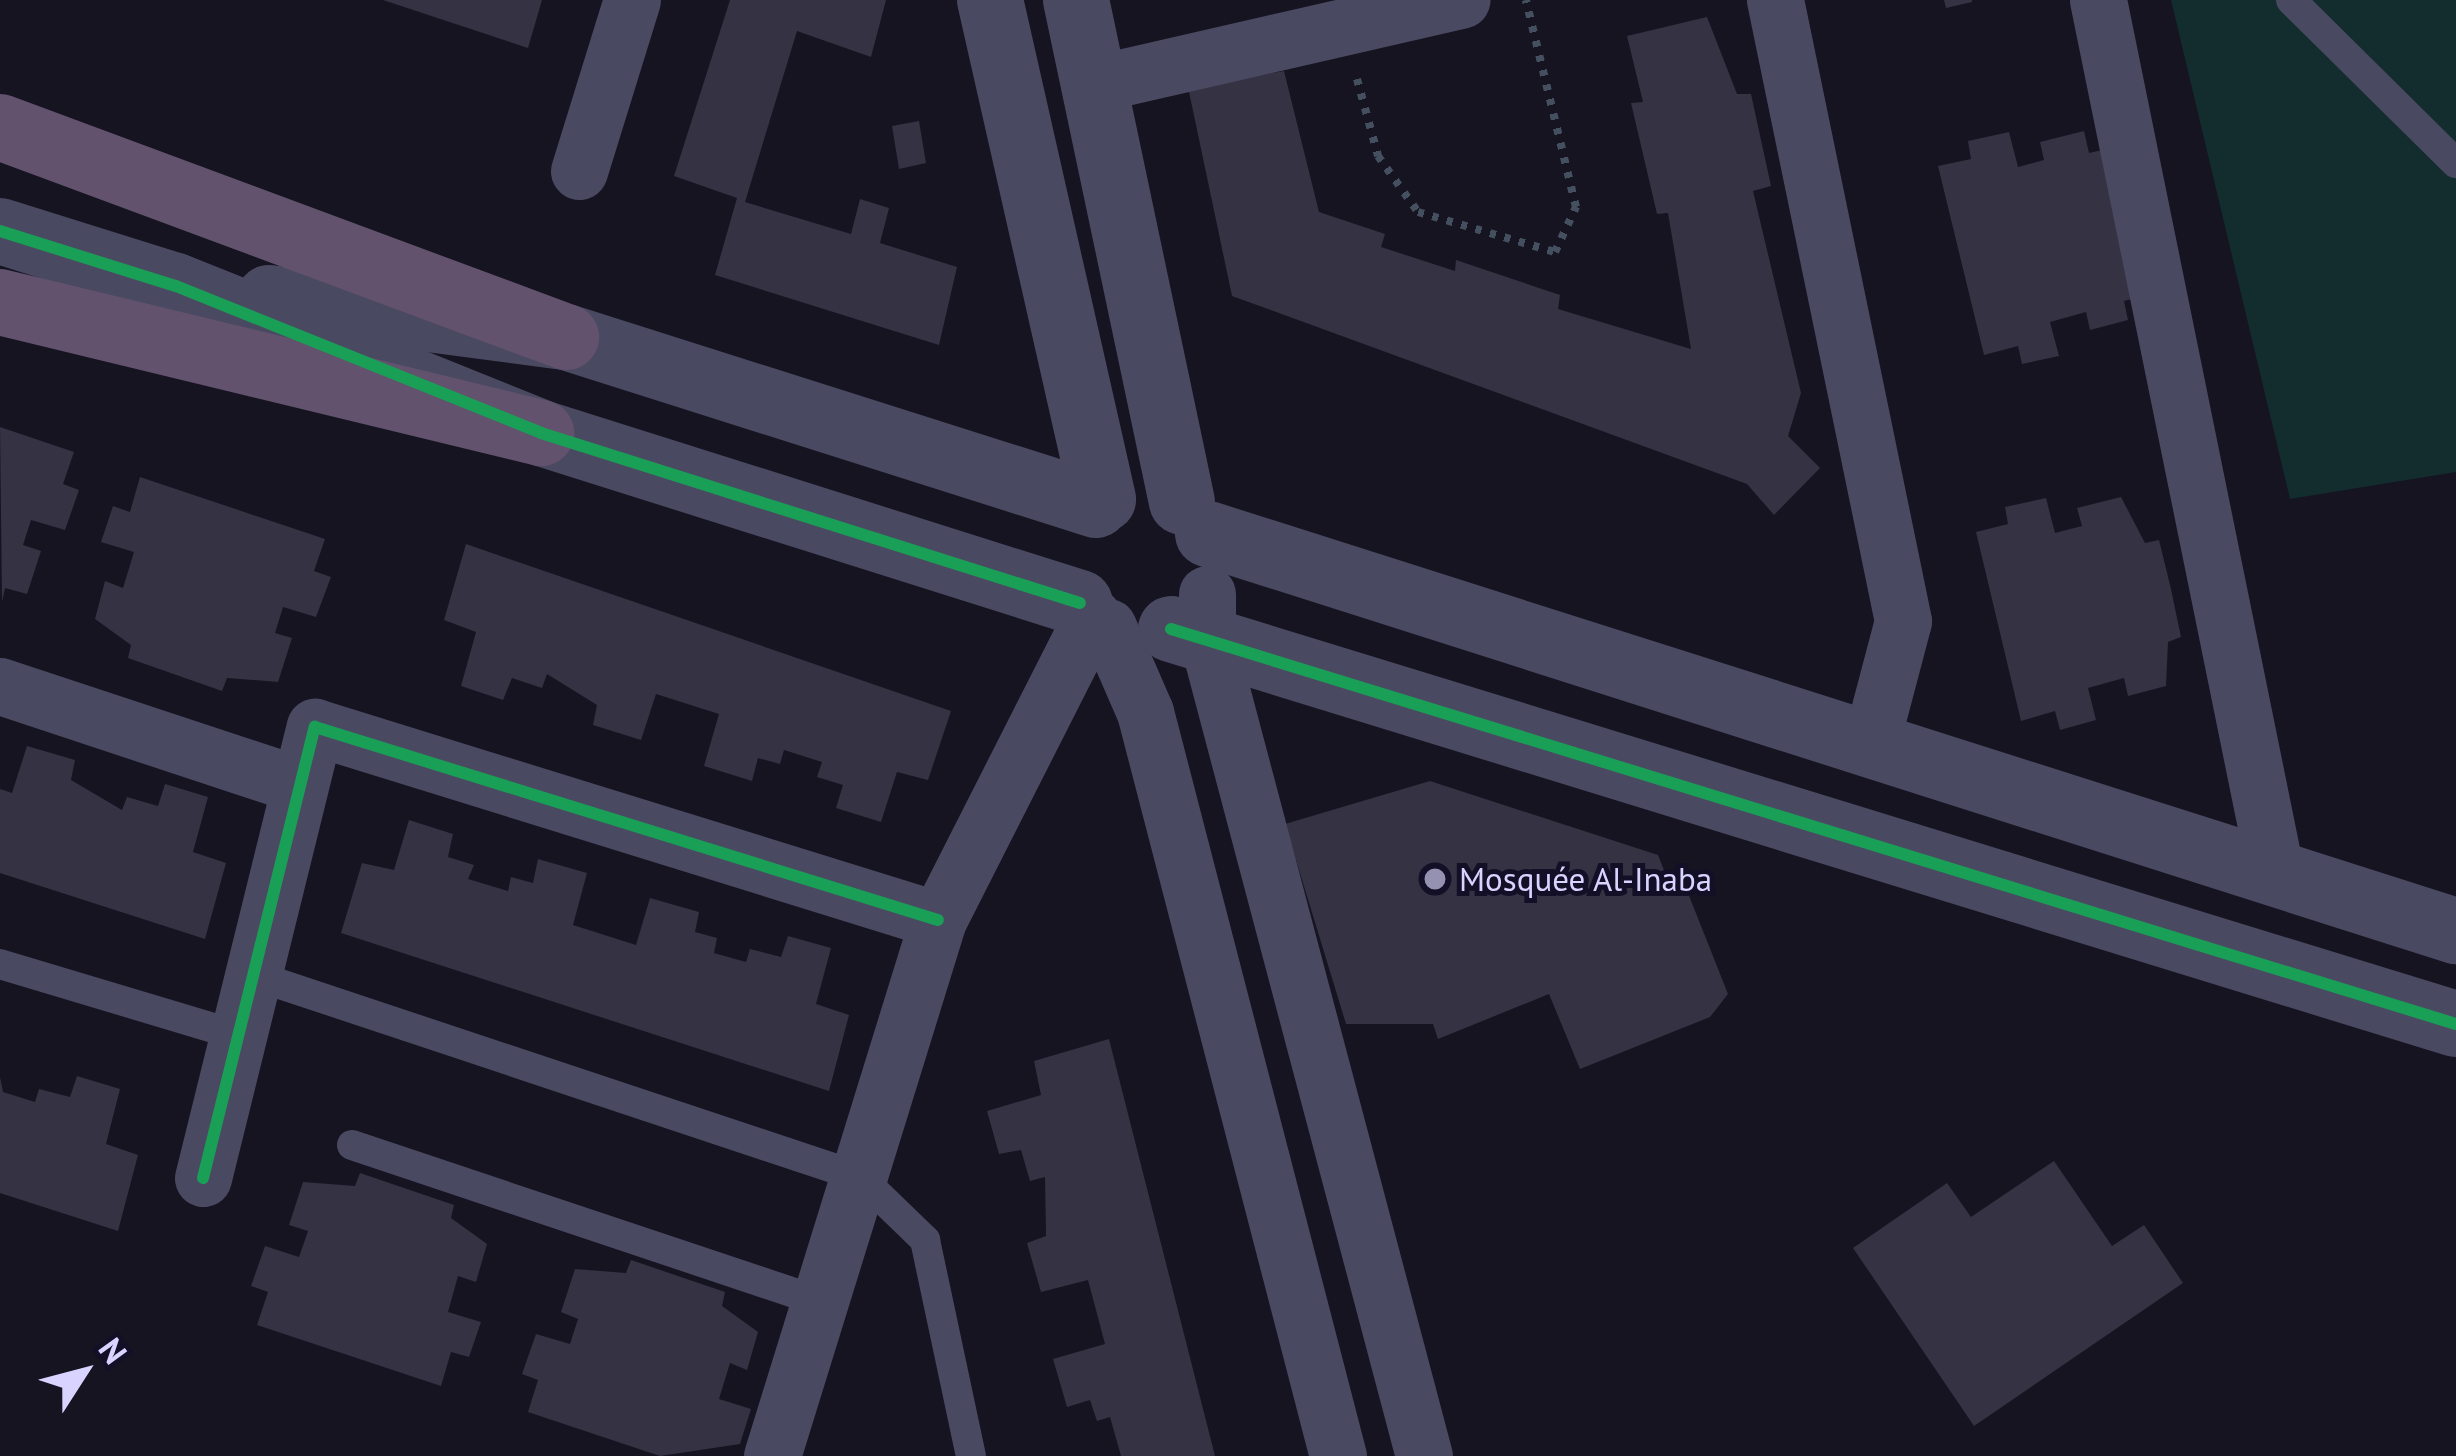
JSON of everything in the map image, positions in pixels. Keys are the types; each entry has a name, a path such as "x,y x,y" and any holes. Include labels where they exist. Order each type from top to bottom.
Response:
{"highway":[{"path":"0,127 566,338"},
{"path":"0,302 541,433"}],"street":[{"path":"579,171 632,0"},
{"path":"990,0 1100,502 1068,551 1093,616 1145,712 1338,1456"},
{"path":"1076,0 1195,579 1424,1456"},
{"path":"1094,84 1462,0"},
{"path":"1775,0 1903,621 1876,723 1850,739"},
{"path":"2098,0 2276,874"},
{"path":"0,231 176,286 541,433 1093,616 1195,579 1850,739 2456,931"},
{"path":"176,286 566,338 1100,502 1143,490 1195,579 2456,1024"},
{"path":"772,1456 938,920 1093,616"},
{"path":"0,686 299,785"},
{"path":"202,1178 247,973 315,727 938,920"}],"lane":[{"path":"2291,0 2456,163"},
{"path":"0,964 234,1034"},
{"path":"247,973 860,1177 925,1240 971,1456"},
{"path":"352,1145 821,1302"}],"path":[{"path":"1344,28 1396,190 1418,212 1555,252 1576,207 1526,0"}],"green space":[{"path":"2171,0 2456,0 2456,472 2290,499"}],"building":[{"path":"383,0 542,0 528,48"},
{"path":"730,0 886,0 871,57 797,31 745,202 851,234 860,199 889,208 880,243 957,267 939,345 715,275 737,198 674,176"},
{"path":"1944,0 1972,0 1972,2 1946,8"},
{"path":"1707,17 1737,94 1751,94 1771,186 1753,191 1801,393 1788,436 1820,468 1774,515 1747,484 1232,296 1188,87 1284,71 1319,212 1385,234 1381,247 1455,271 1456,260 1560,295 1558,309 1691,349 1668,213 1657,214 1631,103 1643,102 1627,36"},
{"path":"919,121 926,163 899,169 892,126"},
{"path":"2084,131 2089,153 2102,150 2136,298 2124,301 2128,320 2090,330 2086,312 2050,322 2059,356 2022,364 2018,346 1984,355 1938,166 1971,159 1968,141 2009,132 2018,167 2044,160 2040,142"},
{"path":"0,427 74,452 63,484 79,490 65,530 31,520 23,545 41,551 27,594 5,588 2,602"},
{"path":"140,477 325,539 314,571 331,577 316,617 283,607 275,633 292,638 278,682 227,678 222,691 128,658 131,645 95,619 105,581 123,588 134,552 101,542 113,506 130,512"},
{"path":"2121,497 2145,543 2159,540 2171,589 2181,637 2168,642 2166,686 2128,696 2124,678 2088,688 2096,720 2060,730 2055,711 2021,721 1976,532 2008,524 2005,507 2046,498 2055,533 2082,526 2077,508"},
{"path":"466,544 951,711 928,780 897,772 881,822 836,808 843,785 817,777 822,762 784,750 780,764 758,758 752,781 704,766 719,714 656,694 641,740 593,725 597,705 547,674 542,688 512,678 503,700 461,686 476,632 444,620"},
{"path":"27,746 75,760 71,780 122,810 127,797 158,806 165,784 208,797 193,852 226,863 205,939 0,873 0,789 12,793"},
{"path":"1430,781 1658,855 1669,883 1682,878 1728,994 1710,1017 1580,1069 1549,994 1438,1039 1433,1024 1346,1024 1285,824"},
{"path":"409,820 453,834 448,857 474,865 468,879 508,891 511,877 533,883 538,859 587,873 573,925 636,945 650,898 699,912 695,932 717,938 714,953 746,962 750,949 781,957 788,936 831,948 816,1004 849,1015 829,1091 341,933 362,863 394,870"},
{"path":"1109,1039 1215,1456 1121,1456 1110,1417 1097,1421 1090,1400 1067,1407 1053,1359 1105,1344 1088,1280 1041,1292 1027,1243 1046,1236 1045,1177 1030,1181 1021,1150 999,1154 987,1111 1041,1095 1034,1061"},
{"path":"77,1076 120,1089 106,1144 138,1155 118,1231 0,1193 0,1077 3,1092 35,1102 39,1089 70,1097"},
{"path":"2054,1161 2112,1246 2144,1225 2183,1283 1974,1426 1853,1248 1947,1183 1971,1217"},
{"path":"360,1173 454,1205 451,1218 487,1244 476,1282 458,1276 448,1312 481,1322 469,1357 451,1352 441,1386 257,1325 268,1292 251,1286 265,1246 299,1257 308,1231 289,1225 303,1182 355,1186"},
{"path":"631,1260 725,1292 722,1306 758,1332 747,1370 730,1363 719,1399 751,1409 740,1444 660,1456 528,1412 538,1380 522,1374 536,1334 570,1344 578,1319 561,1312 575,1269 626,1273"}],"cycle path":[{"path":"0,231 176,286 541,433 1080,603"},
{"path":"1171,629 2456,1024"},
{"path":"203,1178 315,727 938,920"}],"place":[{"name":"Mosquée Al-Inaba","path":"1435,879"}]}
